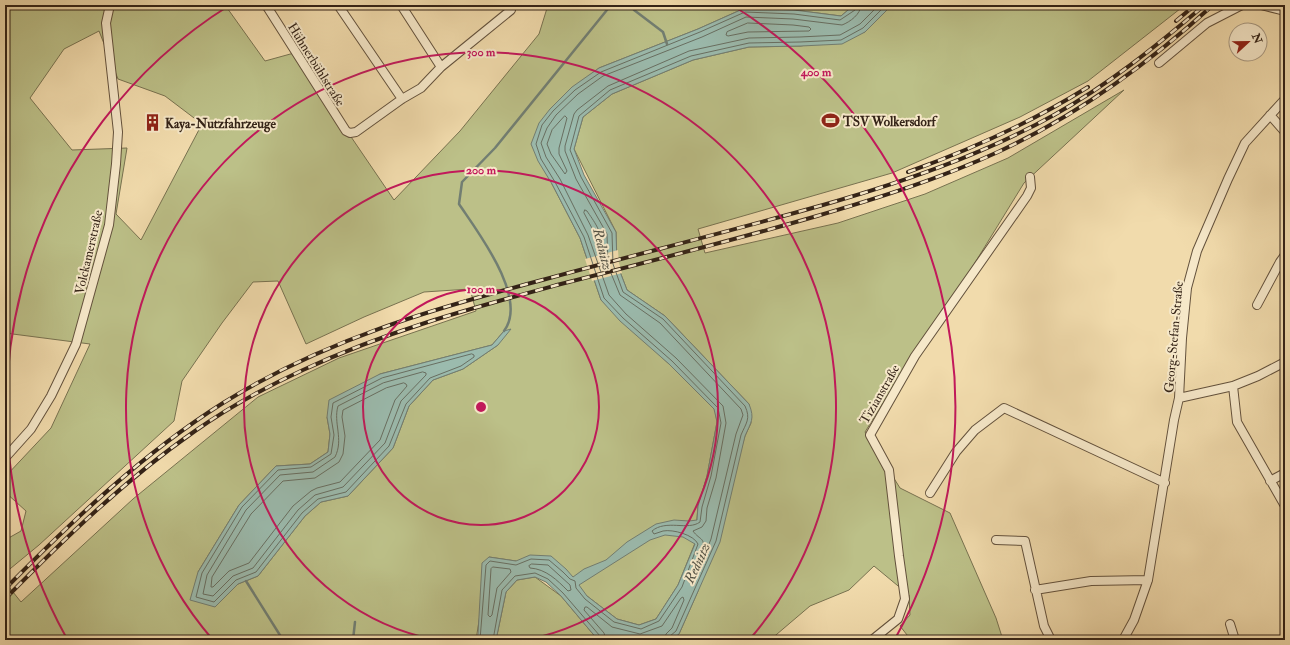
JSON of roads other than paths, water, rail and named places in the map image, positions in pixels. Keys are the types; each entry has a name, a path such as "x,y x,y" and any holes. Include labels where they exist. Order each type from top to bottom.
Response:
{"street":[{"name":"Volckamerstraße","path":"5,458 31,429 51,396 76,344 109,225 118,132 106,24 110,5"},
{"name":"Hühnerbühlstraße","path":"266,5 346,131 350,133 356,132 402,99"},
{"path":"338,5 402,99 421,88 441,67 511,10 511,5"},
{"path":"401,5 441,67"},
{"path":"1159,63 1208,23 1242,5"},
{"path":"1260,5 1285,11"},
{"name":"Georg-Stefan-Straße","path":"1123,640 1134,620 1148,580 1174,420 1179,398 1182,338 1187,288 1197,251 1245,143 1285,99"},
{"path":"1270,116 1285,132"},
{"name":"Tizianstraße","path":"872,640 898,619 906,599 899,556 889,470 870,435 915,356 1027,196 1031,188 1030,177"},
{"path":"1257,305 1285,255"},
{"path":"1179,398 1233,386 1258,376 1285,362"},
{"path":"1233,386 1237,422 1285,506"},
{"path":"930,493 961,447 975,430 1004,408 1164,483"},
{"path":"1270,481 1285,473"},
{"path":"996,540 1025,541 1044,626 1051,640"},
{"path":"1036,590 1091,581 1148,580"},
{"path":"1230,624 1235,640"}],"water":[{"name":"Rednitz","path":"854,5 892,5 865,32 842,44 749,47 693,60 612,94 583,117 574,149 584,175 616,232 617,264 627,290 665,316 749,404 752,413 752,420 745,436 720,542 679,634 671,640 598,640 561,596 546,582 535,577 517,580 506,592 496,640 476,640 478,634 482,563 489,557 516,561 530,555 551,556 573,577 584,569 606,560 627,542 656,524 674,520 697,520 698,506 707,476 717,422 714,409 669,364 620,321 601,300 580,238 552,184 538,161 531,144 539,123 550,109 572,87 599,68 698,29 745,8 794,10 841,16","holes":["665,535 683,537 695,544 678,585 656,619 639,625 617,619 587,596 579,585 650,540"]},
{"path":"511,329 498,345 463,369 433,380 409,406 393,448 348,496 321,502 305,516 258,576 238,584 215,607 190,600 198,572 239,505 276,466 310,464 328,452 330,434 327,417 329,400 380,374 492,345 504,331"}],"waterway":[{"path":"504,331 510,317 510,301 505,283 498,265 488,247 459,204 462,182 495,148 611,5"},
{"path":"634,10 663,32 667,44"},
{"path":"246,581 283,640"},
{"path":"353,640 355,622"}],"railway":[{"path":"1176,21 1195,5"},
{"path":"5,599 96,510 144,469 195,431 262,390 334,356 428,322 557,285 720,243 817,216 886,195 976,162 1028,137 1084,105 1138,68 1213,5"},
{"path":"5,589 82,514 136,466 164,444 223,403 300,361 380,329 462,302 823,205 883,187 942,166 999,143 1074,103 1130,65 1201,8"},
{"path":"908,172 977,145 1045,112 1088,87"}],"place":[{"name":"TSV Wolkersdorf","path":"830,121"},
{"name":"Kaya-Nutzfahrzeuge","path":"152,123"}]}
